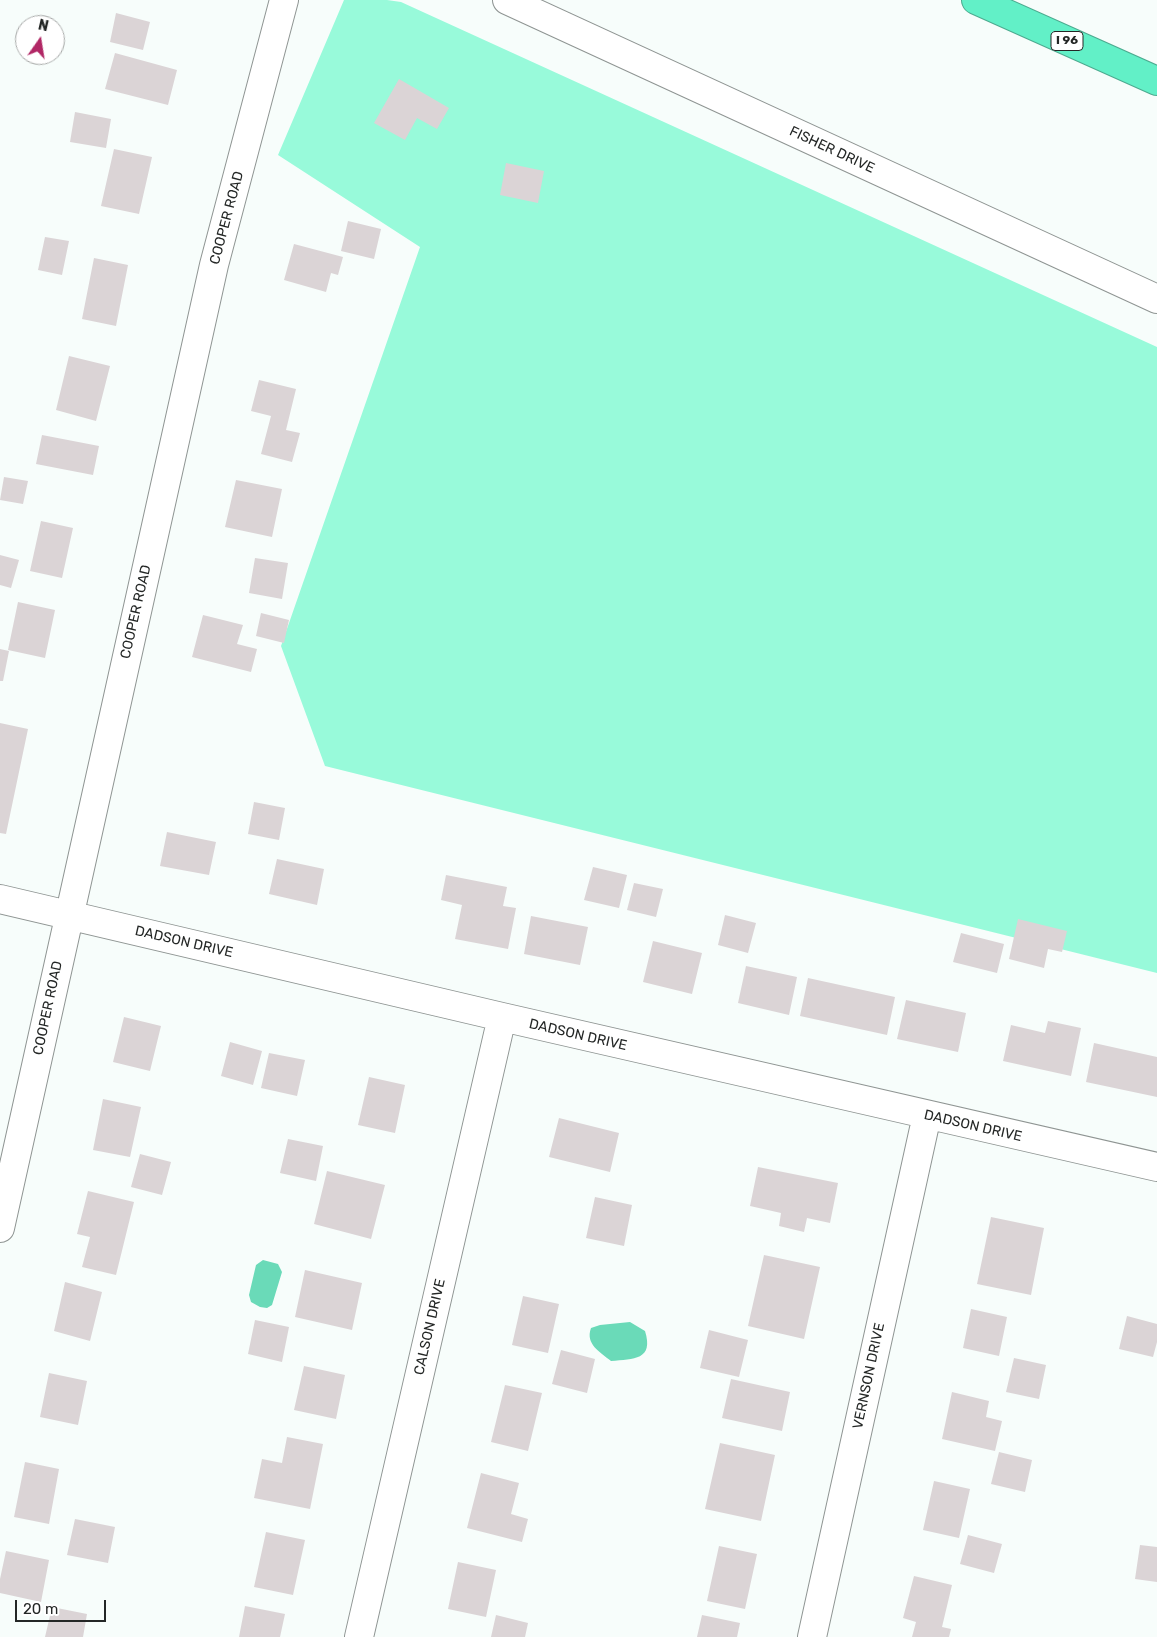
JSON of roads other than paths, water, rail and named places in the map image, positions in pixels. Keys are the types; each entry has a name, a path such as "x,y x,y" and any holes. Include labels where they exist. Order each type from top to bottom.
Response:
{"highway":[{"name":"I 96","path":"976,0 1157,81"}],"street":[{"name":"COOPER ROAD","path":"0,1228 68,915 214,265 284,0"},
{"name":"FISHER DRIVE","path":"507,0 1157,299"},
{"name":"DADSON DRIVE","path":"0,899 502,1017 1157,1167"},
{"name":"CALSON DRIVE","path":"359,1637 502,1017"},
{"name":"VERNSON DRIVE","path":"812,1637 927,1115"}]}
